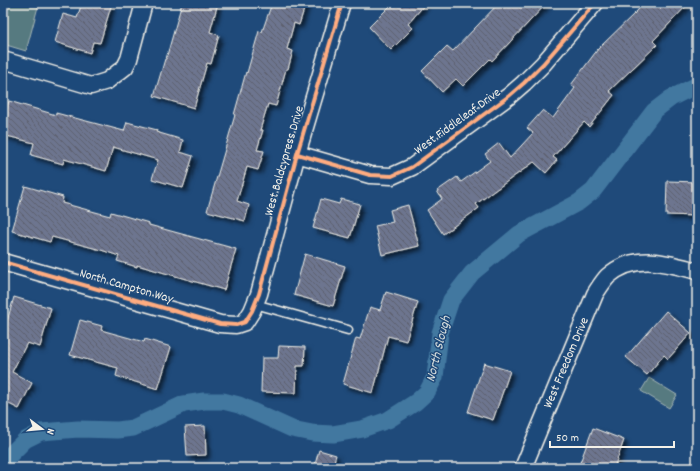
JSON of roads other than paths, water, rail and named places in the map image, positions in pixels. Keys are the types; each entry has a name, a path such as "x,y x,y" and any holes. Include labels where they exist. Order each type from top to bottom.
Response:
{"street":[{"path":"3,60 91,86 107,82 125,67 129,59 144,3"},
{"name":"West Baldcypress Drive","path":"245,322 259,294 297,154 342,3"},
{"name":"West Fiddleleaf Drive","path":"297,154 370,175 392,176 412,168 509,96 524,83 543,64 595,3"},
{"name":"West Freedom Drive","path":"523,468 596,294 607,277 621,266 644,261 665,262 697,271"},
{"name":"North Campton Way","path":"3,262 220,324 236,325 245,322"}],"lane":[{"path":"255,304 348,330"}],"waterway":[{"name":"North Slough","path":"3,462 25,440 41,432 78,429 118,430 133,428 184,404 204,401 223,401 239,405 292,429 312,433 333,434 362,429 388,420 416,402 427,392 435,377 440,333 451,300 472,273 519,234 579,202 593,191 654,111 671,98 697,85"}]}
